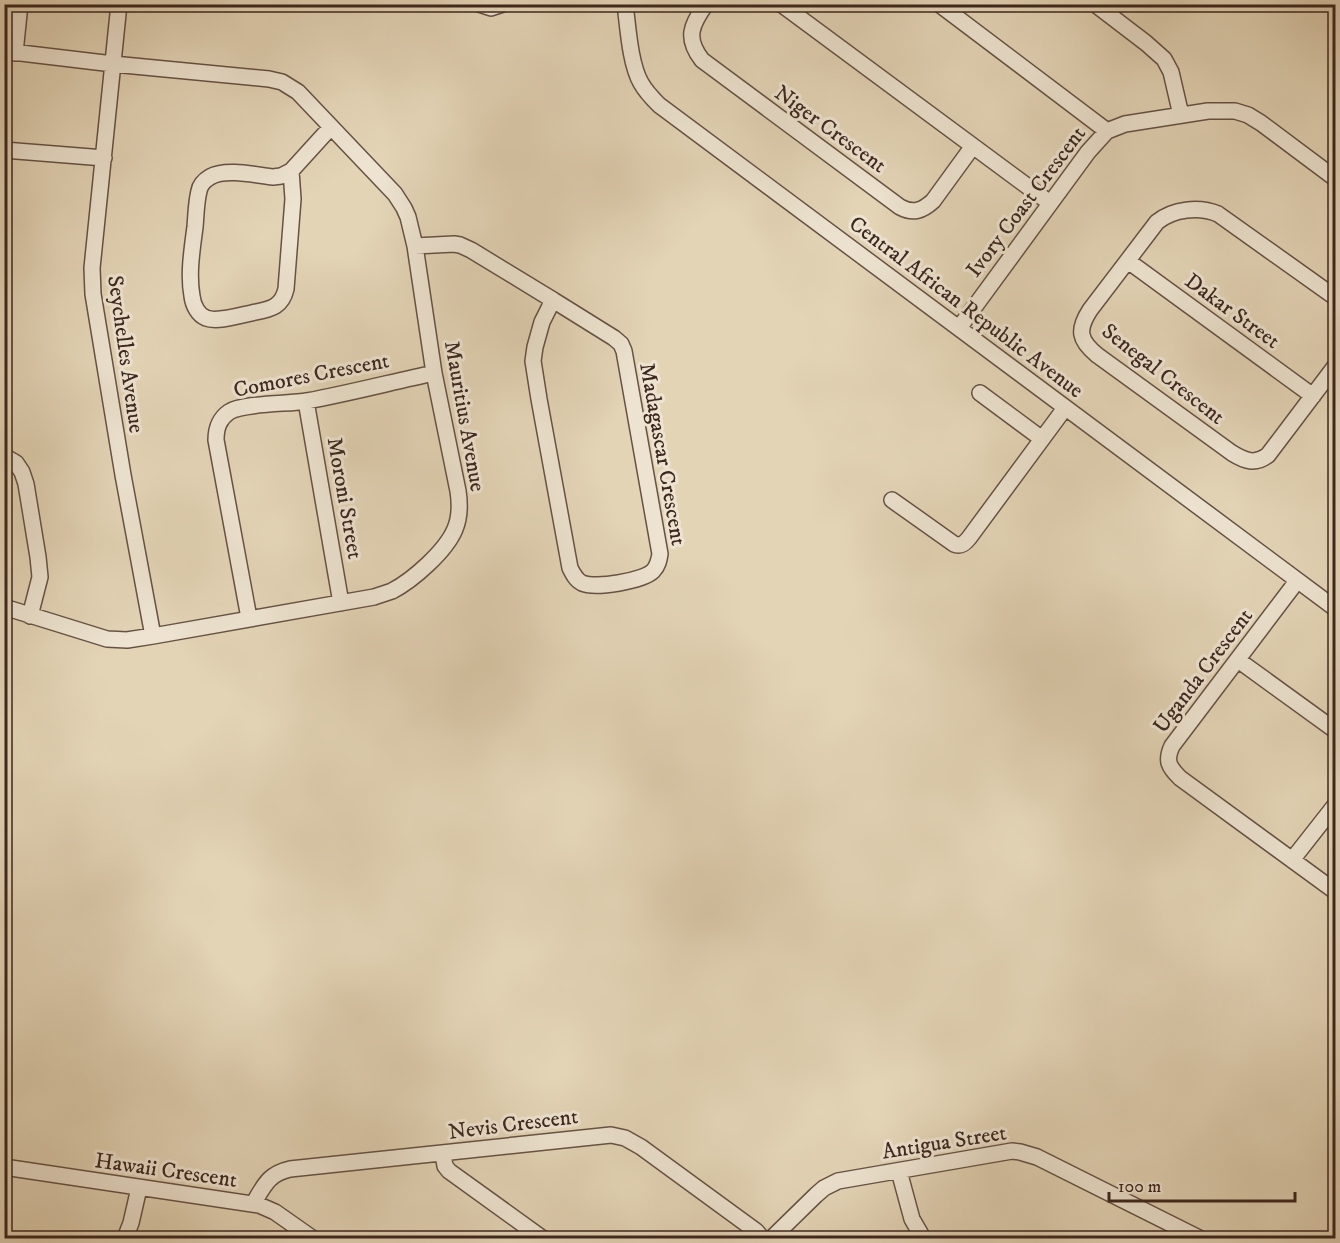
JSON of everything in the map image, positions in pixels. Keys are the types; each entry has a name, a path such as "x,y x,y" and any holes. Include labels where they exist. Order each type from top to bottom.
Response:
{"street":[{"path":"10,52 20,4"},
{"name":"Seychelles Avenue","path":"119,4 92,267 93,294 153,636"},
{"path":"480,4 491,8 503,4"},
{"name":"Central African Republic Avenue","path":"625,4 636,74 646,91 659,105 692,132 1335,609"},
{"name":"Niger Crescent","path":"706,4 691,32 694,49 702,60 905,209 917,212 927,207 973,146"},
{"path":"781,4 1050,203"},
{"path":"939,4 1107,131"},
{"path":"1095,4 1164,59 1171,72 1181,116"},
{"name":"Mauritius Avenue","path":"4,607 114,640 127,640 385,594 423,568 441,550 455,529 460,511 434,373 415,246 408,217 395,194 298,92 276,80 10,52"},
{"name":"Ivory Coast Crescent","path":"959,328 1088,152 1107,131 1116,127 1133,122 1229,110 1248,115 1261,123 1335,179"},
{"path":"291,171 293,199 286,289 283,299 276,307 267,310 214,320 206,318 198,312 195,306 191,280 201,185 209,177 223,172 281,176 291,171 331,127"},
{"path":"5,151 104,158"},
{"name":"Senegal Crescent","path":"1335,298 1218,214 1203,209 1177,212 1163,218 1152,228 1090,310 1082,325 1081,334 1084,342 1097,355 1232,453 1250,462 1269,455 1335,365"},
{"name":"Madagascar Crescent","path":"415,246 454,244 471,250 553,300 614,338 623,347 660,554 653,571 639,578 590,585 578,580 570,568 533,361 542,322 553,300"},
{"name":"Dakar Street","path":"1128,261 1313,396"},
{"name":"Comores Crescent","path":"249,618 216,431 220,421 234,409 306,401 434,373"},
{"path":"980,393 1042,439"},
{"name":"Moroni Street","path":"306,401 341,603"},
{"path":"892,500 954,544 962,544 969,538 1065,408"},
{"path":"4,456 16,463 22,472 38,557 40,577 30,616"},
{"name":"Uganda Crescent","path":"1298,581 1172,746 1168,762 1173,772 1180,778 1335,892"},
{"path":"1238,660 1335,731"},
{"path":"1292,860 1335,804"},
{"name":"Nevis Crescent","path":"253,1204 268,1180 281,1171 602,1135 617,1136 641,1147 756,1231 762,1239"},
{"name":"Antigua Street","path":"772,1239 816,1195 831,1184 846,1179 997,1153 1020,1152 1037,1157 1199,1239"},
{"path":"444,1154 445,1166 449,1171 542,1239"},
{"name":"Hawaii Crescent","path":"4,1167 253,1204 274,1212 312,1239"},
{"path":"899,1171 912,1220 923,1239"},
{"path":"125,1239 139,1188"}]}
